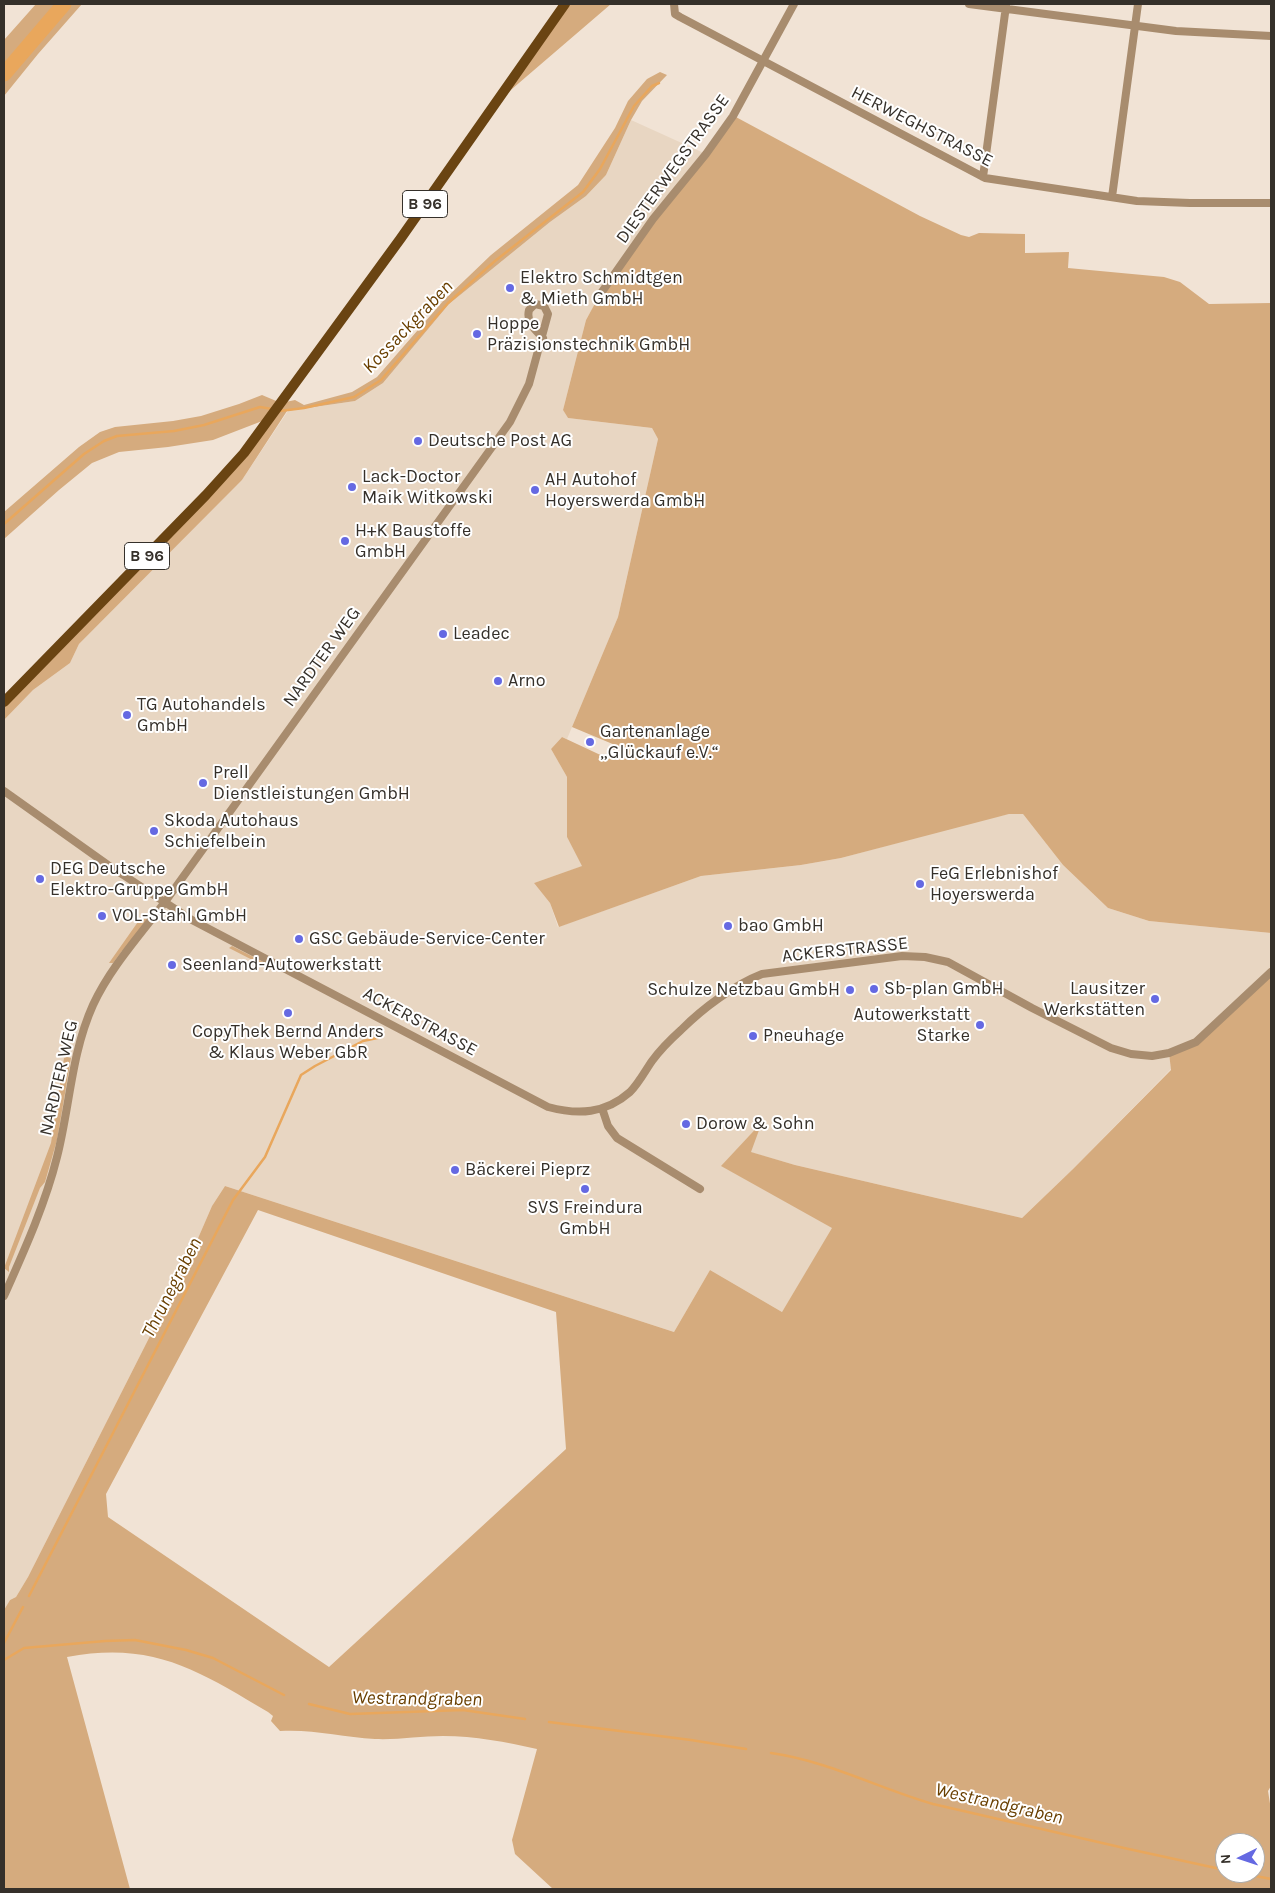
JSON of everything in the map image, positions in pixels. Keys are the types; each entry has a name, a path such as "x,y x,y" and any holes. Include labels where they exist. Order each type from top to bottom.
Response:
{"main road":[{"name":"B 96","path":"4,702 206,495 244,453 401,238 565,4"}],"street":[{"name":"DIESTERWEGSTRASSE","path":"599,296 653,219 734,116 794,4"},
{"path":"969,4 1006,6 1135,27 1271,36"},
{"path":"1112,197 1138,4"},
{"name":"HERWEGHSTRASSE","path":"674,6 675,14 680,17 983,178 1112,197 1171,203 1271,203"},
{"path":"983,178 1006,6"},
{"name":"NARDTER WEG","path":"4,1296 29,1238 56,1159 76,1055 88,1016 109,977 510,422 528,384 542,338"},
{"name":"ACKERSTRASSE","path":"4,791 108,865 192,920 548,1107 577,1113 602,1108 619,1100 631,1091 654,1058 682,1029 732,989 746,980 762,974 902,956 925,957 948,962 1111,1048 1131,1054 1152,1056 1169,1053 1196,1042 1271,972"},
{"path":"602,1108 612,1132 617,1138 700,1189"}],"shaded area":[{"path":"36,4 82,4 4,96 4,40"},
{"path":"565,4 611,4 498,101"},
{"path":"660,72 667,75 642,101 631,120 606,175 586,196 550,222 449,304 383,383 355,401 287,411 242,480 79,644 70,663 33,690 4,720 4,702 206,495 270,418 213,440 119,452 92,463 4,539 4,512 79,447 100,432 115,427 201,416 262,395 281,403 295,400 304,405 352,392 377,377 444,300 491,255 578,185 615,128 628,101 647,79"},
{"path":"734,116 920,216 961,235 969,237 979,233 1025,234 1025,253 1069,252 1068,268 1164,277 1180,282 1209,304 1271,303 1271,933 1149,921 1108,908 1063,865 1023,814 1009,814 841,858 801,865 701,876 559,927 550,903 534,883 582,866 567,837 567,777 551,749 562,737 609,759 615,745 572,727 618,617 658,439 652,428 568,418 563,410 586,320 599,296"},
{"path":"631,120 706,154 599,296 586,320 563,410 568,418 652,428 658,439 618,617 567,739 562,737 551,749 567,777 567,837 583,866 534,883 550,903 558,927 701,876 801,865 841,858 989,818 1009,814 1023,814 1063,865 1108,908 1149,921 1271,933 1271,972 1196,1042 1169,1053 1171,1069 1022,1218 795,1165 750,1152 761,1123 722,1166 833,1228 782,1312 710,1270 674,1332 225,1186 212,1206 189,1259 28,1577 16,1597 10,1600 4,1610 4,720 33,690 70,663 79,644 242,480 288,411 355,401 383,383 449,304 550,222 586,196 606,175"},
{"path":"140,919 147,919 125,951 122,951 113,963 109,963"},
{"path":"232,946 275,968 276,972 229,948"},
{"path":"1271,972 1271,1786 1268,1791 1271,1810 1271,1889 553,1889 515,1854 512,1840 537,1749 455,1736 375,1739 304,1731 280,1731 271,1721 273,1716 268,1712 219,1683 196,1672 150,1656 125,1653 97,1653 67,1657 130,1889 4,1889 4,1610 10,1600 16,1597 28,1577 189,1259 212,1206 225,1186 674,1332 710,1270 782,1312 832,1228 721,1166 762,1122 751,1152 795,1165 1022,1218 1171,1070 1169,1053 1183,1049","holes":["258,1210 556,1312 566,1449 329,1667 108,1517 106,1494"]},
{"path":"64,1058 71,1058 57,1140 45,1182 40,1188 9,1267 9,1272 4,1268 51,1143"}],"waterway":[{"path":"4,74 64,4"},
{"name":"Kossackgraben","path":"280,411 304,408 354,397 381,380 448,303 495,261 583,192 600,169 634,106 652,86 659,83"},
{"name":"Kossackgraben","path":"4,524 84,454 104,441 117,436 174,431 204,425 260,407 272,409"},
{"name":"Thrunegraben","path":"29,1596 233,1200 265,1157 301,1075 363,1041 382,1037"},
{"name":"Thrunegraben","path":"4,1643 23,1607"},
{"name":"Westrandgraben","path":"4,1660 24,1648 135,1640 186,1650 213,1658 284,1695"},
{"name":"Westrandgraben","path":"309,1704 350,1714 463,1710 525,1719"},
{"name":"Westrandgraben","path":"549,1722 746,1749"},
{"name":"Westrandgraben","path":"771,1753 833,1768 933,1804 1215,1868"},
{"name":"Westrandgraben","path":"1265,1878 1271,1879"}],"place":[{"name":"Elektro Schmidtgen & Mieth GmbH","path":"510,288"},
{"name":"Hoppe Präzisionstechnik GmbH","path":"477,334"},
{"name":"Deutsche Post AG","path":"418,441"},
{"name":"Lack-Doctor Maik Witkowski","path":"352,487"},
{"name":"AH Autohof Hoyerswerda GmbH","path":"535,490"},
{"name":"H+K Baustoffe GmbH","path":"345,541"},
{"name":"Leadec","path":"443,634"},
{"name":"Arno","path":"498,681"},
{"name":"TG Autohandels GmbH","path":"127,715"},
{"name":"Gartenanlage „Glückauf e.V.“","path":"590,742"},
{"name":"Prell Dienstleistungen GmbH","path":"203,783"},
{"name":"Skoda Autohaus Schiefelbein","path":"154,831"},
{"name":"DEG Deutsche Elektro-Gruppe GmbH","path":"40,879"},
{"name":"FeG Erlebnishof Hoyerswerda","path":"920,884"},
{"name":"VOL-Stahl GmbH","path":"102,916"},
{"name":"bao GmbH","path":"728,926"},
{"name":"GSC Gebäude-Service-Center","path":"299,939"},
{"name":"Seenland-Autowerkstatt","path":"172,965"},
{"name":"Sb-plan GmbH","path":"874,989"},
{"name":"Schulze Netzbau GmbH","path":"850,990"},
{"name":"Lausitzer Werkstätten","path":"1155,999"},
{"name":"CopyThek Bernd Anders & Klaus Weber GbR","path":"288,1013"},
{"name":"Autowerkstatt Starke","path":"980,1025"},
{"name":"Pneuhage","path":"753,1036"},
{"name":"Dorow & Sohn","path":"686,1124"},
{"name":"Bäckerei Pieprz","path":"455,1170"},
{"name":"SVS Freindura GmbH","path":"585,1189"}]}
